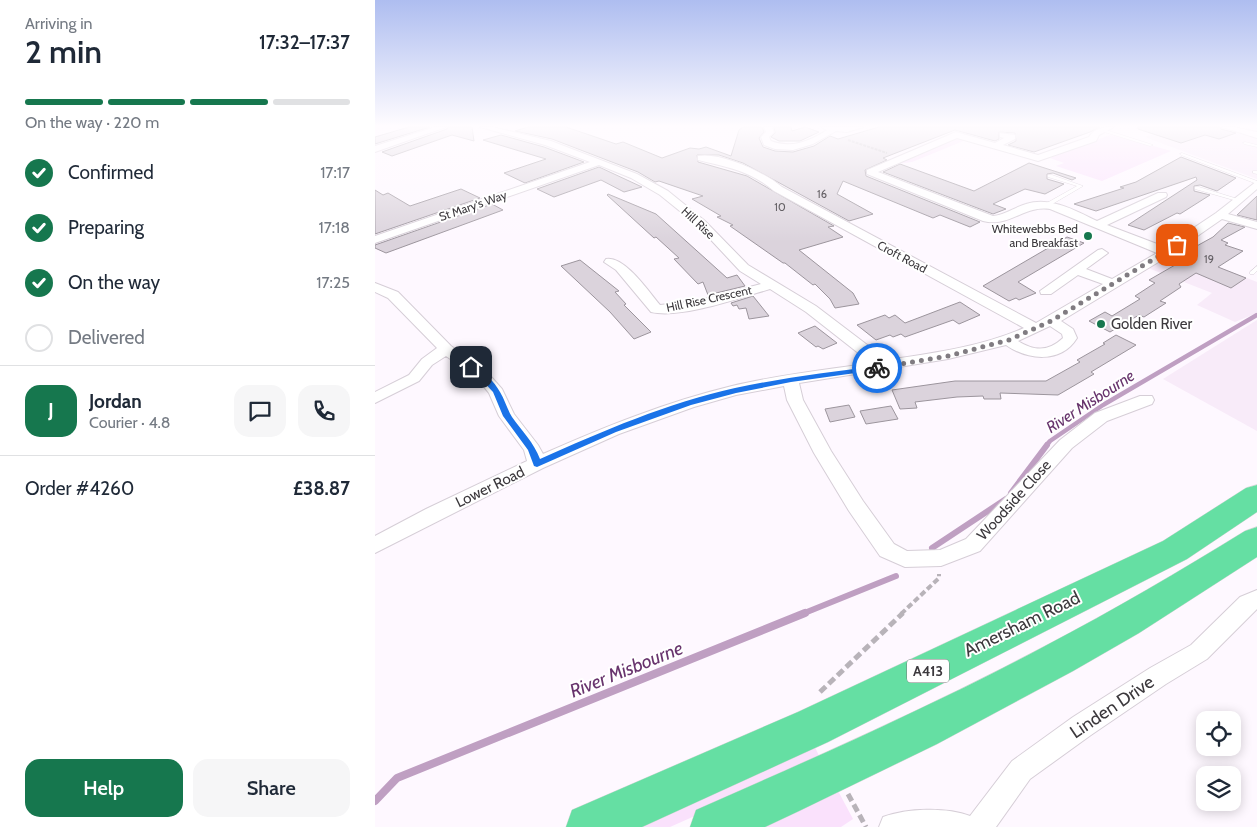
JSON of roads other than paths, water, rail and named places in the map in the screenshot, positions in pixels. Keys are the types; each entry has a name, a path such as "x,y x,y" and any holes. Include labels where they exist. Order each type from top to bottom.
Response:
{"highway":[{"name":"Amersham Road","path":"589,827 813,727 1175,550 1257,496"},
{"path":"713,827 835,772 1048,666 1196,580 1257,540"}],"street":[{"name":"St Mary's Way","path":"375,240 589,166"},
{"name":"Hill Rise","path":"608,166 634,176 664,193 701,223 744,268 811,309 886,367"},
{"name":"Croft Road","path":"737,166 759,174 778,189 1035,328"},
{"path":"885,166 869,172 987,219 1001,220 1029,206 1047,205 1065,210 1097,225 1166,252"},
{"path":"743,179 759,174"},
{"name":"Lower Road","path":"375,545 433,514 537,464 613,430 688,403 735,390 948,356 1009,340 1051,321 1166,252 1220,215 1257,184"},
{"path":"1097,225 1162,196"},
{"path":"1220,215 1257,226"},
{"path":"1046,290 1102,253"},
{"name":"Hill Rise Crescent","path":"609,262 625,273 656,309 669,309 695,304 745,293 770,285"},
{"path":"1076,270 1114,284"},
{"path":"375,287 393,295 446,349 481,374 496,392 507,416 532,449 537,464"},
{"path":"1009,340 1024,352 1037,354 1044,354 1068,343 1070,338 1068,332 1051,321"},
{"path":"375,398 414,378 427,362 446,349"},
{"name":"Woodside Close","path":"791,380 795,400 823,453 856,506 887,550 905,559 941,558 973,545 1066,444 1101,417 1146,400"},
{"name":"Linden Drive","path":"979,827 1021,770 1082,726 1158,676 1199,652 1248,603 1257,599"},
{"path":"893,827 945,822 962,827"}],"lane":[{"path":"1211,166 1257,184"},
{"path":"1047,205 1081,186 1050,176"},
{"path":"1197,188 1239,200"}],"waterway":[{"name":"River Misbourne","path":"1046,446 1050,441 1103,405 1257,315"},
{"name":"River Misbourne","path":"1011,493 1047,445"},
{"name":"River Misbourne","path":"932,548 1006,499"},
{"name":"River Misbourne","path":"802,614 896,576"},
{"name":"River Misbourne","path":"375,801 397,778 805,613"}],"place":[{"name":"Whitewebbs Bed and Breakfast","path":"1088,236"},
{"name":"Golden River","path":"1101,324"}]}
